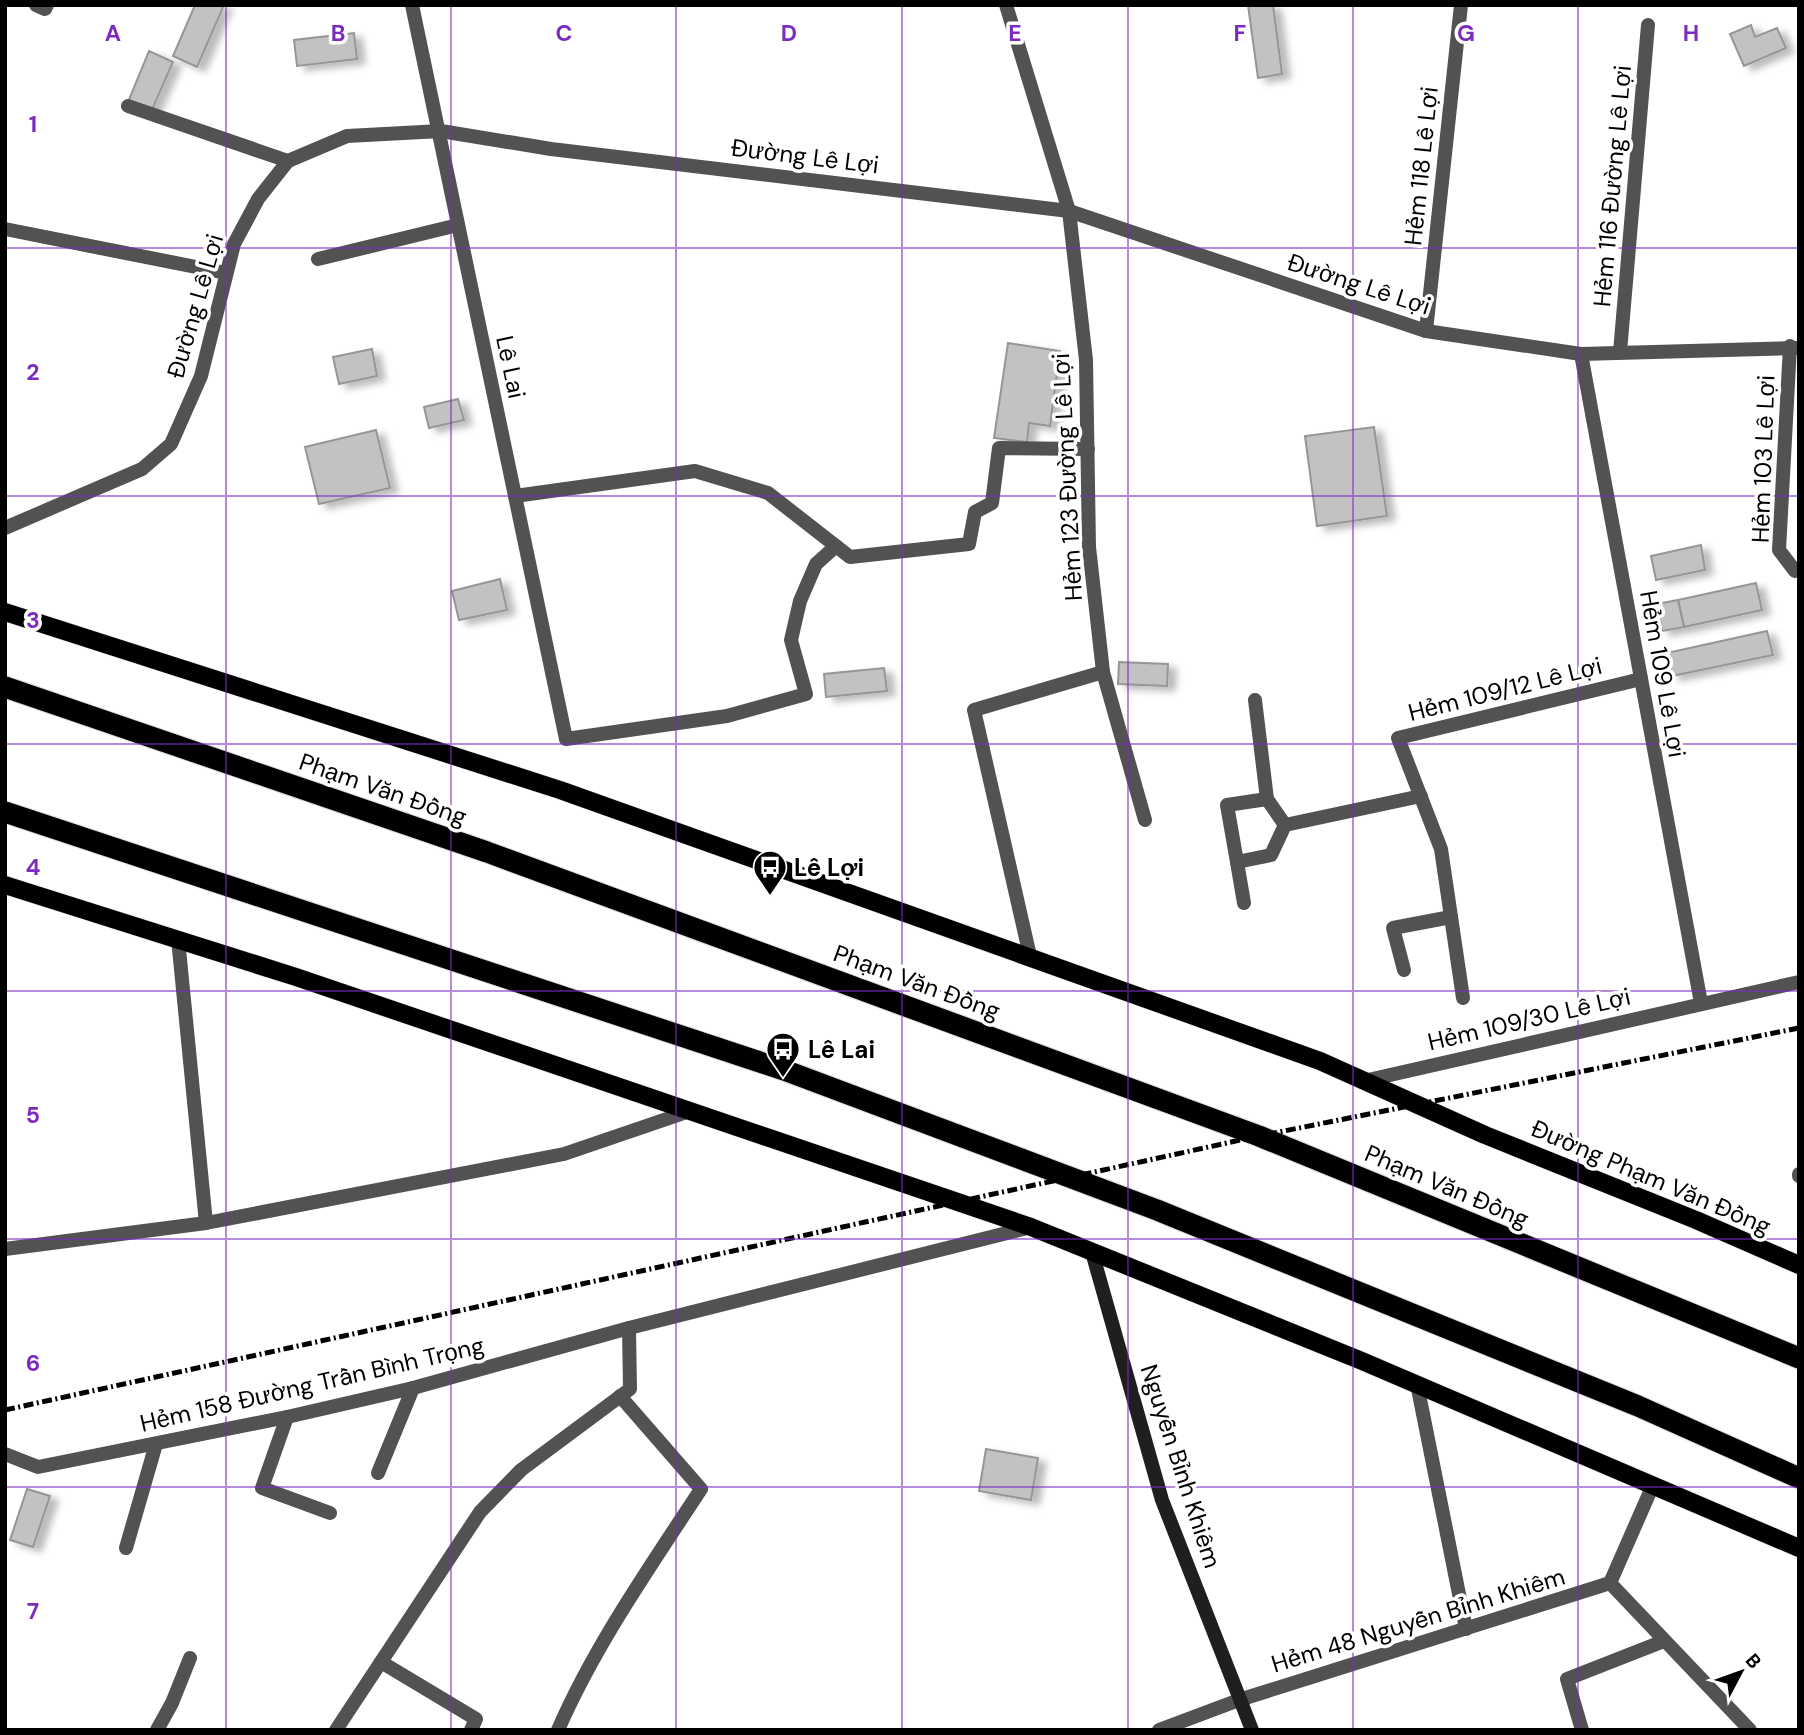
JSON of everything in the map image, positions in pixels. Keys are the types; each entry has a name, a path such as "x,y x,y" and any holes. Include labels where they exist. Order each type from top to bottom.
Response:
{"highway":[{"name":"Phạm Văn Đồng","path":"5,687 487,852 1259,1136 1799,1358"},
{"path":"5,812 784,1070 1170,1215 1638,1406 1799,1478"}],"main road":[{"name":"Phạm Văn Đồng","path":"5,612 560,790 1030,956 1368,1080 1485,1135"},
{"path":"5,885 178,939 1031,1227 1417,1384 1799,1548"},
{"name":"Đường Phạm Văn Đồng","path":"1485,1135 1696,1220 1799,1265"}],"street":[{"path":"36,5 45,9 47,5"},
{"name":"Lê Lai","path":"412,5 565,739 727,716 806,694 791,640 800,600 816,564 836,546"},
{"name":"Hẻm 123 Đường Lê Lợi","path":"1006,5 1069,211 1086,360 1089,547 1103,672 1145,820"},
{"name":"Hẻm 118 Lê Lợi","path":"1426,331 1461,5"},
{"name":"Hẻm 116 Đường Lê Lợi","path":"1620,352 1648,25"},
{"path":"128,106 288,160"},
{"name":"Đường Lê Lợi","path":"5,528 142,469 171,444 201,376 234,244 258,199 288,160 347,136 440,131 565,151 1069,211 1426,331 1581,354 1794,347"},
{"path":"318,259 458,225"},
{"path":"5,229 226,273"},
{"name":"Hẻm 103 Lê Lợi","path":"1794,347 1779,550 1795,570"},
{"name":"Hẻm 109 Lê Lợi","path":"1581,354 1701,1003"},
{"path":"515,496 695,471 768,493 850,557 969,544 975,512 992,503 999,447 1088,449"},
{"path":"1030,956 974,710 1103,672"},
{"name":"Hẻm 109/12 Lê Lợi","path":"1463,998 1441,849 1398,738 1641,679"},
{"path":"1255,700 1267,799 1285,825"},
{"path":"1285,825 1421,796"},
{"path":"1244,903 1227,805 1267,799"},
{"path":"1237,862 1271,855 1285,825"},
{"path":"1404,970 1393,928 1451,917"},
{"path":"178,939 206,1223"},
{"name":"Hẻm 109/30 Lê Lợi","path":"1368,1080 1799,982"},
{"path":"5,1249 206,1223 564,1154 687,1112"},
{"name":"Hẻm 158 Đường Trần Bình Trọng","path":"5,1454 37,1467 286,1417 413,1388 629,1328 1031,1227"},
{"name":"Nguyễn Bỉnh Khiêm","path":"1093,1252 1162,1500 1252,1730"},
{"path":"336,1730 480,1512 521,1470 630,1389 629,1328"},
{"path":"1417,1384 1466,1629"},
{"path":"378,1473 413,1388"},
{"path":"558,1730 569,1703 631,1596 701,1489 620,1396"},
{"path":"286,1417 262,1488 330,1513"},
{"path":"126,1548 156,1444"},
{"path":"1653,1485 1610,1583 1750,1730"},
{"name":"Hẻm 48 Nguyễn Bỉnh Khiêm","path":"1159,1730 1239,1700 1610,1583"},
{"path":"1583,1730 1567,1679 1664,1641"},
{"path":"157,1730 172,1703 190,1658"},
{"path":"381,1662 477,1719 471,1730"}],"building":[{"path":"195,5 224,5 197,67 173,56"},
{"path":"1248,5 1273,5 1282,74 1258,78"},
{"path":"1751,25 1755,37 1777,28 1786,48 1744,66 1730,34"},
{"path":"354,33 357,59 297,66 294,40"},
{"path":"149,51 173,62 151,112 128,102"},
{"path":"1008,343 1060,351 1050,426 1029,423 1027,442 994,438"},
{"path":"372,349 377,376 339,384 333,357"},
{"path":"458,399 464,420 429,428 424,407"},
{"path":"1374,427 1387,516 1317,526 1305,436"},
{"path":"376,430 390,488 319,504 305,447"},
{"path":"1701,545 1705,570 1656,580 1651,556"},
{"path":"500,579 507,610 459,620 452,591"},
{"path":"1756,583 1762,610 1684,627 1678,600"},
{"path":"1678,600 1684,627 1662,631 1657,604"},
{"path":"1767,631 1773,655 1672,676 1667,653"},
{"path":"1119,662 1168,664 1167,686 1118,684"},
{"path":"884,668 887,691 826,697 824,674"},
{"path":"986,1449 1038,1458 1031,1500 979,1491"},
{"path":"27,1489 50,1496 33,1547 10,1540"}],"railway":[{"path":"5,1410 1259,1136 1799,1028"}],"place":[{"name":"Lê Lợi","path":"770,897"},
{"name":"Lê Lai","path":"783,1079"}]}
